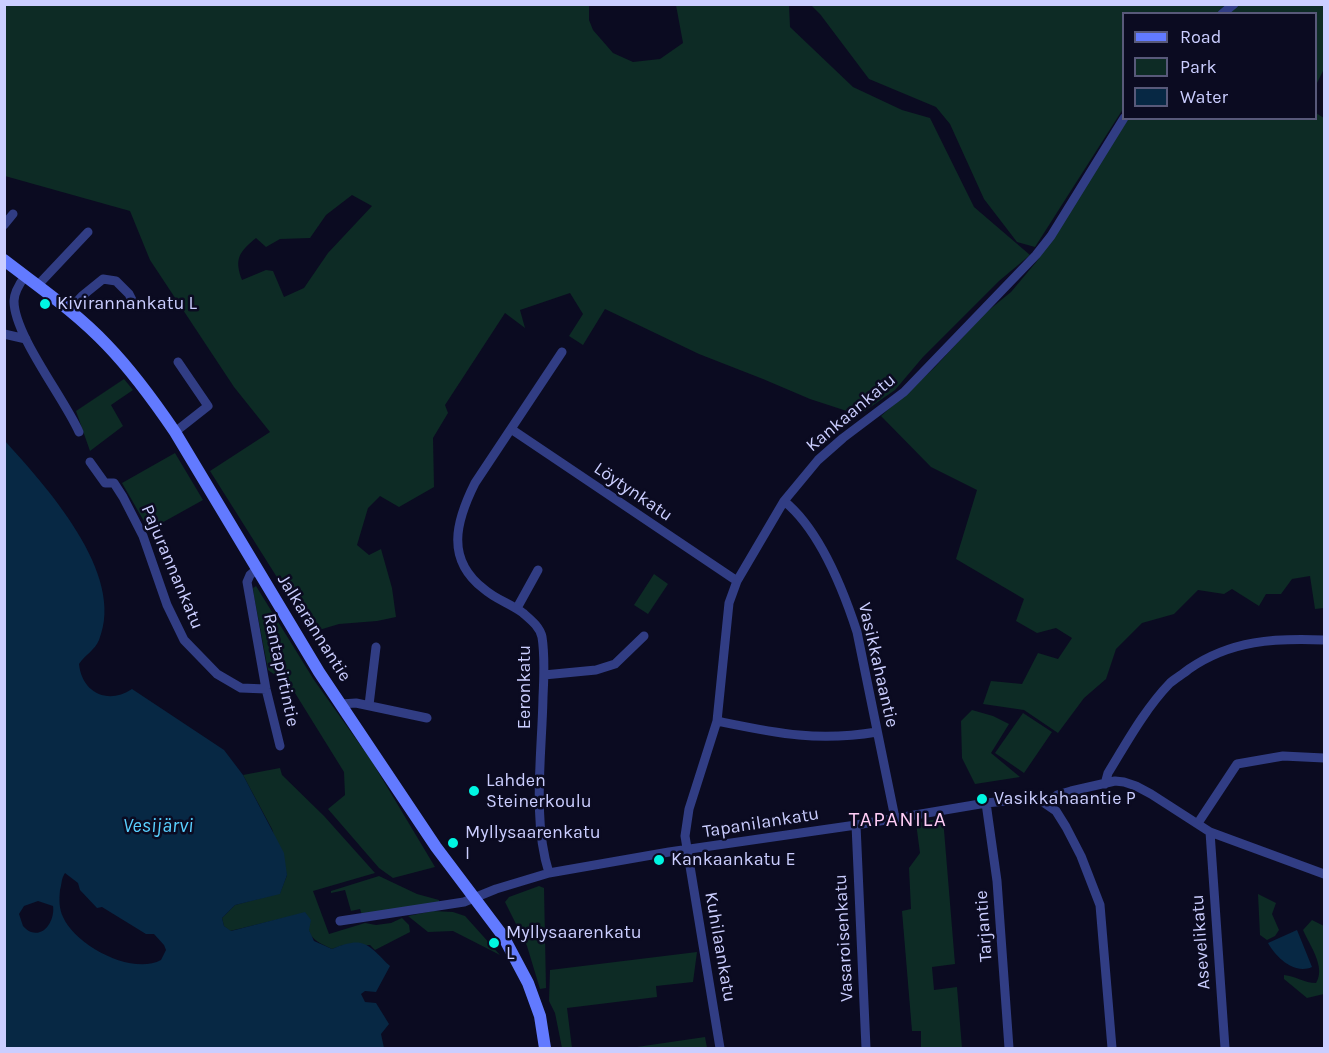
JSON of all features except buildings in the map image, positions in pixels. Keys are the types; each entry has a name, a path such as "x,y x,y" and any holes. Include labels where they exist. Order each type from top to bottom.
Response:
{"main road":[{"name":"Jalkarannantie","path":"4,260 69,310 105,343 126,365 175,432 256,570 341,704 436,847 503,936 528,983 540,1016 545,1048"}],"street":[{"name":"Kankaankatu","path":"687,850 685,836 689,809 717,721 729,603 737,581 784,501 818,460 904,392 1036,255 1051,236 1123,120"},
{"path":"4,225 13,214"},
{"path":"38,285 88,232"},
{"path":"25,276 18,286 14,301 18,321 79,432"},
{"path":"69,310 93,285 103,279 111,278 129,294 134,304"},
{"path":"4,334 26,339"},
{"name":"Eeronkatu","path":"549,873 542,844 539,814 544,675 542,636 532,621 517,608 484,589 466,571 457,544 458,527 475,483 562,352"},
{"path":"175,432 208,406 178,362"},
{"name":"Löytynkatu","path":"511,429 737,581"},
{"name":"Pajurannankatu","path":"90,462 105,483 114,483 135,519 157,572 167,605 184,640 217,674 241,688 266,688"},
{"name":"Vasikkahaantie","path":"784,501 797,511 808,527 830,564 849,606 857,632 895,818"},
{"name":"Rantapirtintie","path":"256,570 247,582 266,688 280,746"},
{"path":"517,608 538,570"},
{"path":"544,675 596,670 615,664 644,636"},
{"path":"1105,784 1108,773 1146,712 1171,682 1206,658 1246,643 1284,639 1324,640"},
{"path":"369,705 376,647"},
{"path":"341,704 349,702 369,705 426,718"},
{"path":"717,721 773,733 809,737 831,738 877,732"},
{"path":"1198,823 1237,764 1284,756 1324,758"},
{"path":"1112,1048 1100,905 1077,848 1056,811 1047,804 1057,795 1115,781 1136,786 1210,832 1324,873"},
{"name":"Tapanilankatu","path":"339,921 464,902 496,889 549,873 687,850 856,825 986,802 1026,799 1040,800 1047,804"},
{"name":"Tarjantie","path":"986,802 997,881 1010,1048"},
{"name":"Vasaroisenkatu","path":"856,825 866,1048"},
{"name":"Asevelikatu","path":"1210,832 1225,1048"},
{"name":"Kuhilaankatu","path":"687,850 720,1048"}],"green space":[{"path":"4,5 589,5 589,20 593,30 613,53 633,62 660,59 683,43 676,5 789,5 790,27 853,87 902,110 930,118 974,207 1030,255 999,281 923,357 895,390 859,415 810,399 699,354 605,309 583,345 569,336 583,314 570,293 520,310 525,328 505,313 445,405 448,413 433,438 434,487 399,507 380,496 368,508 357,545 369,555 381,549 392,588 396,617 339,624 309,633 285,590 210,471 270,432 234,387 150,260 130,211 5,176","holes":["352,195 372,206 328,253 304,288 284,297 273,271 266,270 242,280 238,261 242,252 256,238 266,247 280,239 310,238 326,215"]},
{"path":"811,5 1324,5 1324,69 1317,83 1317,12 1122,12 1122,111 1035,247 1017,242 984,199 950,124 936,107 869,79"},
{"path":"1317,114 1324,118 1324,608 1315,609 1310,576 1292,579 1281,594 1266,594 1259,606 1232,589 1224,594 1198,590 1174,614 1142,623 1116,649 1106,679 1084,698 1058,733 1024,710 983,704 991,681 1022,684 1038,653 1058,659 1072,638 1056,628 1037,633 1016,621 1024,599 956,559 977,490 931,467 881,416 934,368 984,314 1011,292 1037,261 1127,120 1317,120"},
{"path":"124,379 133,390 111,405 123,426 90,451 76,411"},
{"path":"175,453 203,500 149,530 122,483"},
{"path":"654,574 668,584 648,614 634,605"},
{"path":"256,586 314,680 371,760 435,867 393,878 379,868 328,809 345,795 344,772 295,693 285,682 268,670 254,596 253,588"},
{"path":"972,710 993,716 1009,724 991,753 1020,777 975,784 962,758 961,721"},
{"path":"1023,713 1052,732 1024,773 995,753"},
{"path":"280,768 282,775 324,816 375,873 313,891 329,934 365,923 376,925 391,923 402,918 409,925 410,932 375,950 370,945 343,945 332,949 312,936 305,913 230,931 224,926 222,918 235,905 280,893 287,875 272,829 243,775"},
{"path":"943,818 955,964 932,967 934,990 957,987 962,1048 921,1048 921,1031 912,1031 902,911 911,909 909,868 920,853 916,823"},
{"path":"379,876 417,894 439,900 439,902 362,915 360,909 351,911 345,890 331,893 331,891"},
{"path":"539,886 544,888 546,988 540,989 527,946 505,902 509,897"},
{"path":"1258,894 1276,903 1272,914 1279,930 1275,936 1267,940 1260,935"},
{"path":"433,911 453,912 465,916 500,955 453,931 428,932 408,916"},
{"path":"1312,920 1324,926 1324,994 1307,998 1284,979 1284,975 1316,983 1319,977 1318,963 1303,930"},
{"path":"697,952 693,982 656,986 657,997 567,1008 572,1048 562,1048 555,1013 549,1001 550,970"},
{"path":"705,1037 707,1048 630,1048"}],"water":[{"name":"Vesijärvi","path":"4,440 40,481 77,532 92,560 102,587 105,614 99,640 79,664 85,682 91,689 105,696 123,694 132,689 224,750 243,775 284,853 287,875 280,894 235,905 222,918 224,926 231,931 305,912 311,920 309,930 314,941 332,949 352,943 365,944 390,966 376,992 365,991 361,994 365,1002 376,1003 389,1024 381,1034 384,1048 5,1048","holes":["65,873 78,883 80,890 97,908 102,907 146,934 154,934 166,950 161,960 149,964 120,961 79,938 69,928 63,917 59,901","38,901 53,906 53,916 45,929 36,933 30,932 23,926 19,914 24,906"]},
{"path":"1297,930 1312,967 1299,969 1292,967 1276,954 1268,943"}],"place":[{"name":"Kivirannankatu L","path":"45,304"},
{"name":"Lahden Steinerkoulu","path":"474,791"},
{"name":"Vasikkahaantie P","path":"982,799"},
{"name":"Myllysaarenkatu I","path":"453,843"},
{"name":"Kankaankatu E","path":"659,860"},
{"name":"Myllysaarenkatu L","path":"494,943"}],"district":[{"name":"TAPANILA","path":"898,820"}]}
